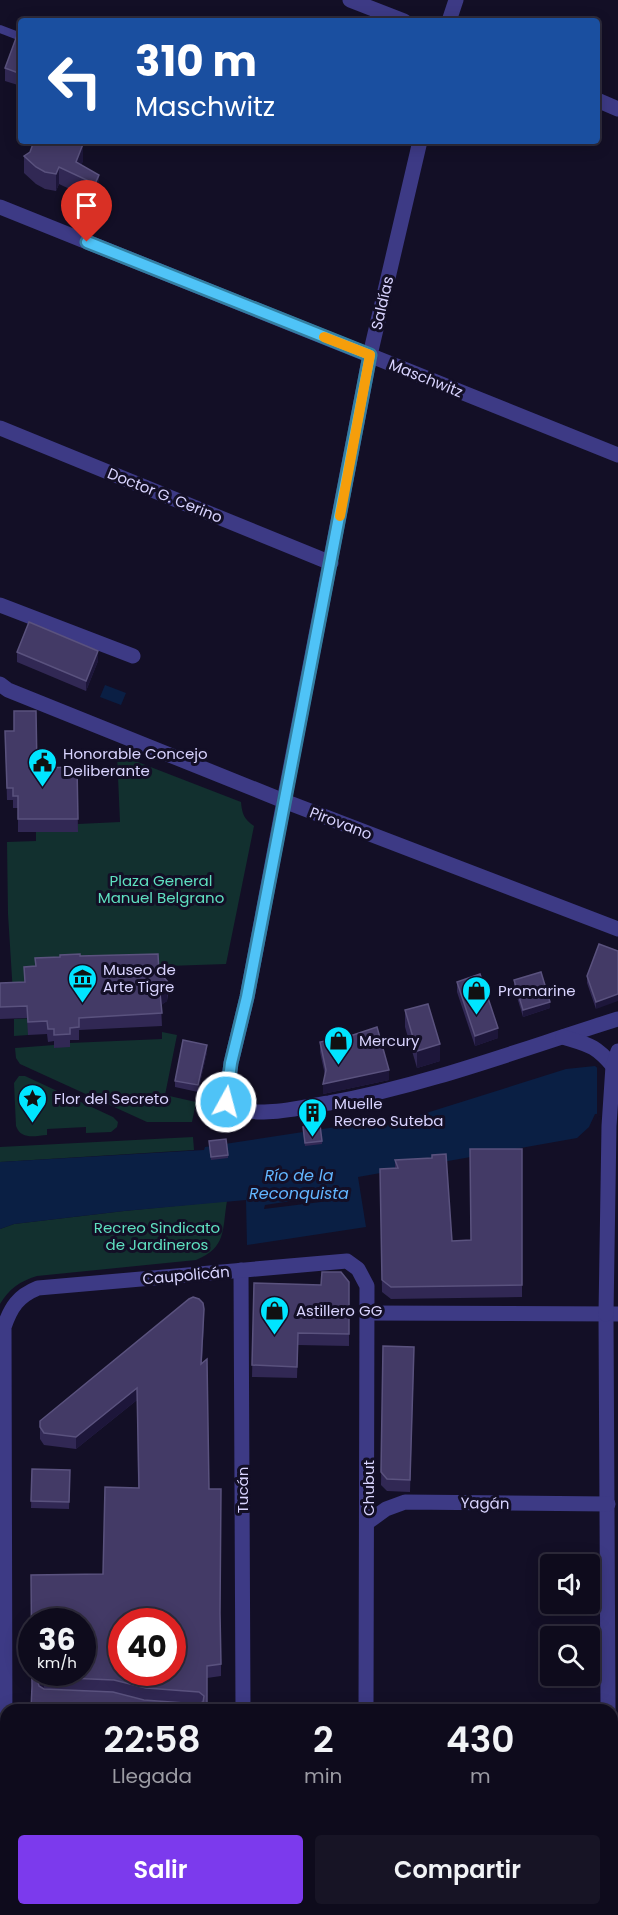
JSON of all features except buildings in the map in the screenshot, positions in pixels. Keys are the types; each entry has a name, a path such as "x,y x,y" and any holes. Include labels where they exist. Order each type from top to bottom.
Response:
{"street":[{"path":"350,0 396,18"},
{"path":"450,18 456,0"},
{"path":"600,101 618,109"},
{"name":"Saldías","path":"419,144 370,355 247,997 231,1063 226,1102 241,1109 261,1112 281,1111 372,1095 562,1037"},
{"name":"Maschwitz","path":"0,207 618,455"},
{"name":"Doctor G. Cerino","path":"0,428 331,563"},
{"path":"0,605 134,656"},
{"name":"Pirovano","path":"0,684 8,690 284,801 618,929"},
{"path":"562,1037 618,1019"},
{"path":"562,1037 592,1046 613,1066"},
{"path":"608,1704 613,1539 608,1504 612,1314 609,1126 613,1066 618,1051"},
{"name":"Caupolicán","path":"5,1704 4,1327 15,1301 27,1292 38,1288 346,1261 358,1269"},
{"name":"Chubut","path":"358,1269 367,1286 366,1704"},
{"name":"Tucán","path":"241,1270 243,1704"},
{"path":"367,1313 612,1314"},
{"name":"Yagán","path":"368,1522 386,1509 405,1502 608,1504"}],"lane":[{"path":"0,29 18,36"}],"green space":[{"name":"Plaza General Manuel Belgrano","path":"117,754 241,802 244,816 254,826 226,964 80,969 24,986 13,994 8,914 7,842 36,841 36,832 77,832 78,824 120,822"},
{"path":"35,1018 28,1035 14,1036 14,1019"},
{"path":"162,1032 177,1035 165,1095 196,1102 192,1122 147,1122 20,1064 16,1058 15,1048 54,1045 55,1048 70,1043 162,1039"},
{"path":"19,1076 25,1076 113,1117 118,1122 117,1127 111,1132 86,1133 86,1127 47,1129 47,1135 38,1136 21,1133 16,1126 14,1083"},
{"path":"193,1137 194,1150 0,1162 0,1147"},
{"name":"Recreo Sindicato de Jardineros","path":"227,1201 223,1229 218,1243 206,1255 196,1260 37,1276 16,1286 0,1304 0,1229 14,1224"}],"water":[{"path":"105,685 126,693 121,705 100,697"},
{"name":"Río de la Reconquista","path":"595,1066 601,1071 618,1113 595,1114 589,1127 577,1138 358,1177 366,1227 247,1245 246,1200 124,1211 14,1224 0,1229 0,1162 204,1150 205,1147 329,1128 404,1120 566,1069"}],"pier":[{"path":"597,1066 602,1068 618,1066 618,1116 598,1117 597,1120"},
{"path":"345,1193 345,1199 264,1209 265,1205"}],"slow traffic":[{"path":"324,337 370,355 340,516"}],"place":[{"name":"Honorable Concejo Deliberante","path":"42,788"},
{"name":"Museo de Arte Tigre","path":"82,1004"},
{"name":"Promarine","path":"477,1016"},
{"name":"Mercury","path":"338,1066"},
{"name":"Flor del Secreto","path":"33,1124"},
{"name":"Muelle Recreo Suteba","path":"313,1138"},
{"name":"Astillero GG","path":"275,1336"}],"route":[{"path":"87,242 370,355 247,997 231,1063 226,1102"}]}
